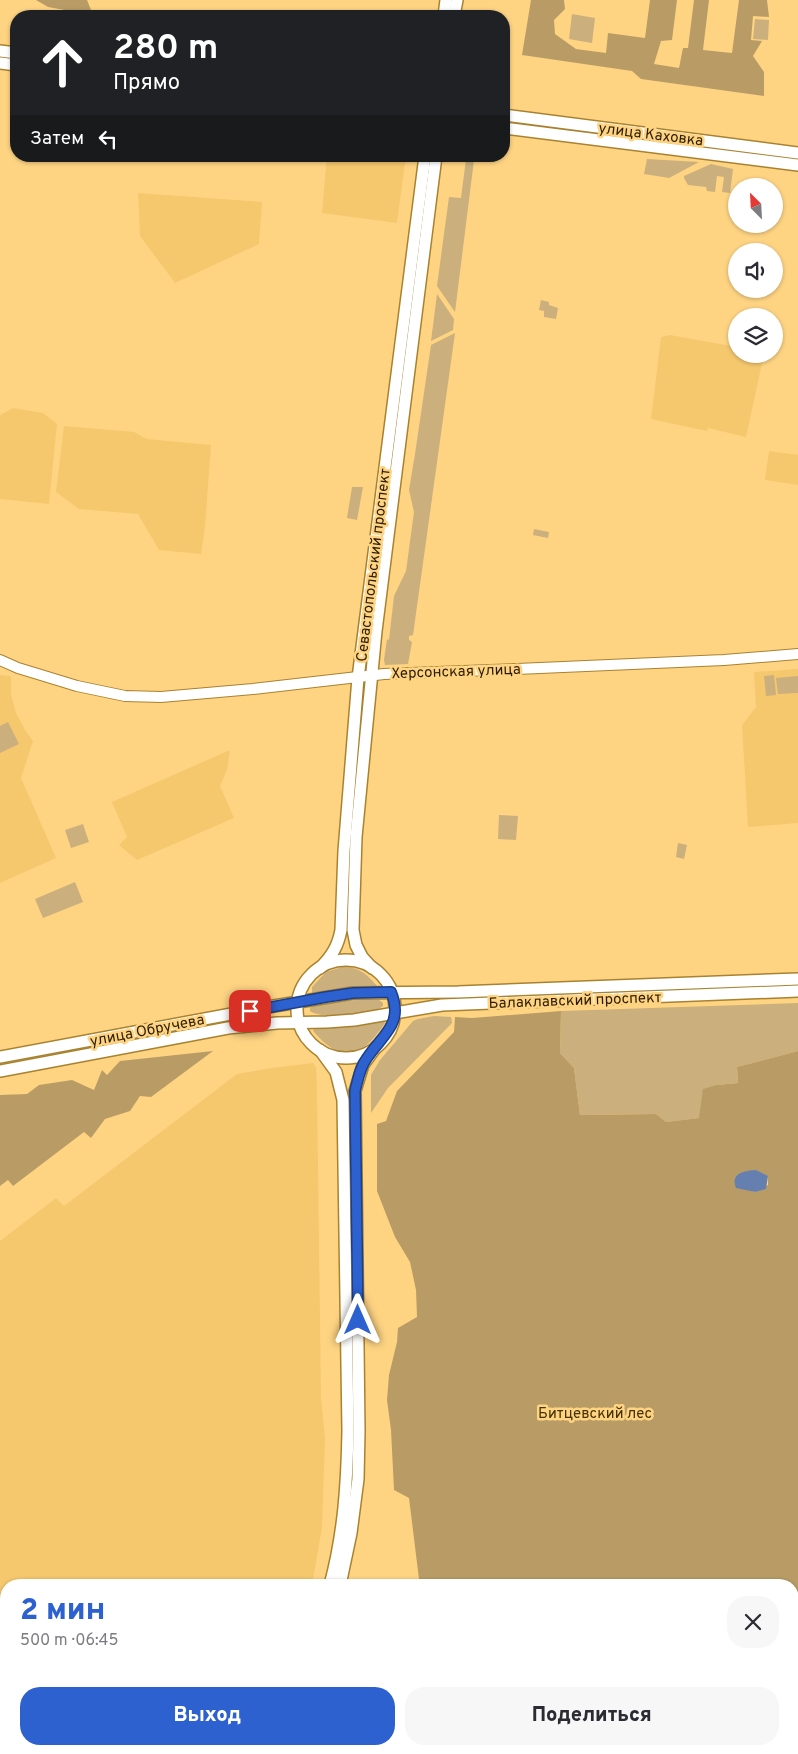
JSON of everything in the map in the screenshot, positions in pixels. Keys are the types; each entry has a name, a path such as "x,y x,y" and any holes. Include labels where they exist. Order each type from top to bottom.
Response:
{"main road":[{"name":"улица Каховка","path":"510,116 798,153"},
{"name":"улица Каховка","path":"510,129 798,165"},
{"name":"Севастопольский проспект","path":"298,1002 306,980 334,953 339,942 341,930 344,851 358,678 424,162"},
{"name":"Севастопольский проспект","path":"391,992 380,975 362,957 356,945 352,911 356,837 371,676 435,162"},
{"path":"320,968 328,963 349,959 372,968"},
{"name":"Балаклавский проспект","path":"353,993 458,992 798,979"},
{"name":"Балаклавский проспект","path":"354,1020 442,1005 798,991"},
{"path":"341,1579 351,1533 358,1479 360,1431 355,1091 363,1065 389,1030 396,1012 391,992"},
{"name":"улица Обручева","path":"0,1057 353,993"},
{"path":"298,1002 297,1009 300,1023 308,1038 320,1050 339,1078 343,1109 348,1431 347,1486 343,1526 331,1579"},
{"name":"улица Обручева","path":"0,1071 228,1028 277,1022 300,1023 354,1020"},
{"path":"320,1050 327,1054 344,1058 362,1055 376,1048"}],"street":[{"name":"Херсонская улица","path":"0,660 18,668 77,686 116,694 148,697 222,692 400,673 526,669 798,654"}],"shaded area":[{"path":"572,14 595,18 592,43 569,39"},
{"path":"755,19 769,20 768,40 753,39"},
{"path":"647,159 699,162 669,178 644,174"},
{"path":"326,162 405,162 397,223 322,213"},
{"path":"466,162 474,162 455,312 437,286 449,197 461,198"},
{"path":"711,164 733,169 732,178 728,178 728,193 722,192 724,177 717,176 715,192 707,191 706,187 688,185 684,176"},
{"path":"138,193 262,202 259,244 175,283 140,236"},
{"path":"437,294 454,319 453,330 431,341"},
{"path":"541,300 549,302 549,305 558,308 556,319 544,317 544,311 539,310"},
{"path":"455,333 413,635 409,636 409,640 412,642 408,664 385,665 384,660 387,639 389,640 394,596 406,571 414,512 409,490 431,345"},
{"path":"670,335 728,346 728,363 762,363 746,437 708,428 707,431 651,419 661,337"},
{"path":"13,408 43,413 57,424 49,504 0,499 0,415"},
{"path":"64,426 134,432 147,439 211,445 205,527 201,554 159,550 138,514 79,509 56,492"},
{"path":"769,451 798,455 798,485 765,480"},
{"path":"352,487 363,487 357,520 347,518"},
{"path":"534,529 549,532 548,538 533,535"},
{"path":"798,669 798,823 748,827 742,725 756,707 754,672"},
{"path":"0,675 11,676 11,695 16,713 33,741 21,778 56,858 0,883"},
{"path":"774,675 776,695 766,696 764,676"},
{"path":"798,676 798,693 778,694 776,678"},
{"path":"8,722 19,744 0,753 0,726"},
{"path":"230,750 227,770 220,786 234,818 137,860 119,845 127,837 112,802"},
{"path":"499,815 518,816 516,840 498,839"},
{"path":"83,824 89,842 71,848 65,830"},
{"path":"678,843 687,845 684,859 676,857"},
{"path":"75,882 83,902 43,918 35,899"},
{"path":"342,967 357,969 370,978 377,986 312,993 312,987 326,972"},
{"path":"368,999 379,1000 383,1003 383,1006 368,1012 347,1016 316,1014 310,1011 314,1004"},
{"path":"798,1003 798,1051 737,1067 738,1083 717,1085 699,1118 666,1122 656,1114 580,1115 574,1068 560,1053 561,1011"},
{"path":"434,1016 451,1017 452,1023 388,1088 371,1113 371,1075 380,1060 413,1021"},
{"path":"383,1020 385,1023 377,1035 360,1050 352,1053 343,1053 334,1049 313,1031 315,1028 348,1027"},
{"path":"313,1063 316,1067 321,1397 325,1439 322,1528 313,1579 0,1579 0,1241 56,1198 64,1206 237,1074"}],"green space":[{"path":"36,0 87,0 91,10 65,10 48,7"},
{"path":"531,0 564,0 565,9 554,20 555,34 576,49 606,53 608,33 645,38 650,0 677,0 672,40 661,41 654,64 679,68 683,48 688,48 694,0 709,0 703,50 732,53 739,0 767,0 769,17 753,16 751,40 762,41 753,56 764,72 764,96 641,79 632,71 522,55"},
{"name":"Битцевский лес","path":"561,1011 560,1053 574,1068 580,1115 656,1114 666,1122 699,1118 703,1089 717,1085 738,1083 737,1067 798,1051 798,1579 419,1579 409,1498 394,1490 391,1430 387,1400 389,1375 397,1342 398,1328 417,1317 416,1290 410,1262 395,1237 377,1191 377,1124 386,1121 397,1091 454,1032 455,1017 472,1018","holes":["768,1176 768,1185 755,1192 740,1188"]},
{"path":"213,1051 151,1097 140,1096 130,1111 105,1119 91,1138 84,1132 13,1186 8,1180 0,1186 0,1095 27,1094 39,1085 72,1080 94,1090 102,1070 107,1075 120,1061"}],"water":[{"path":"756,1170 768,1176 766,1189 755,1192 736,1188 735,1179 739,1174"}],"route":[{"path":"250,1011 353,993 391,992 394,998 395,1017 389,1030 363,1065 355,1091 358,1320"}]}
